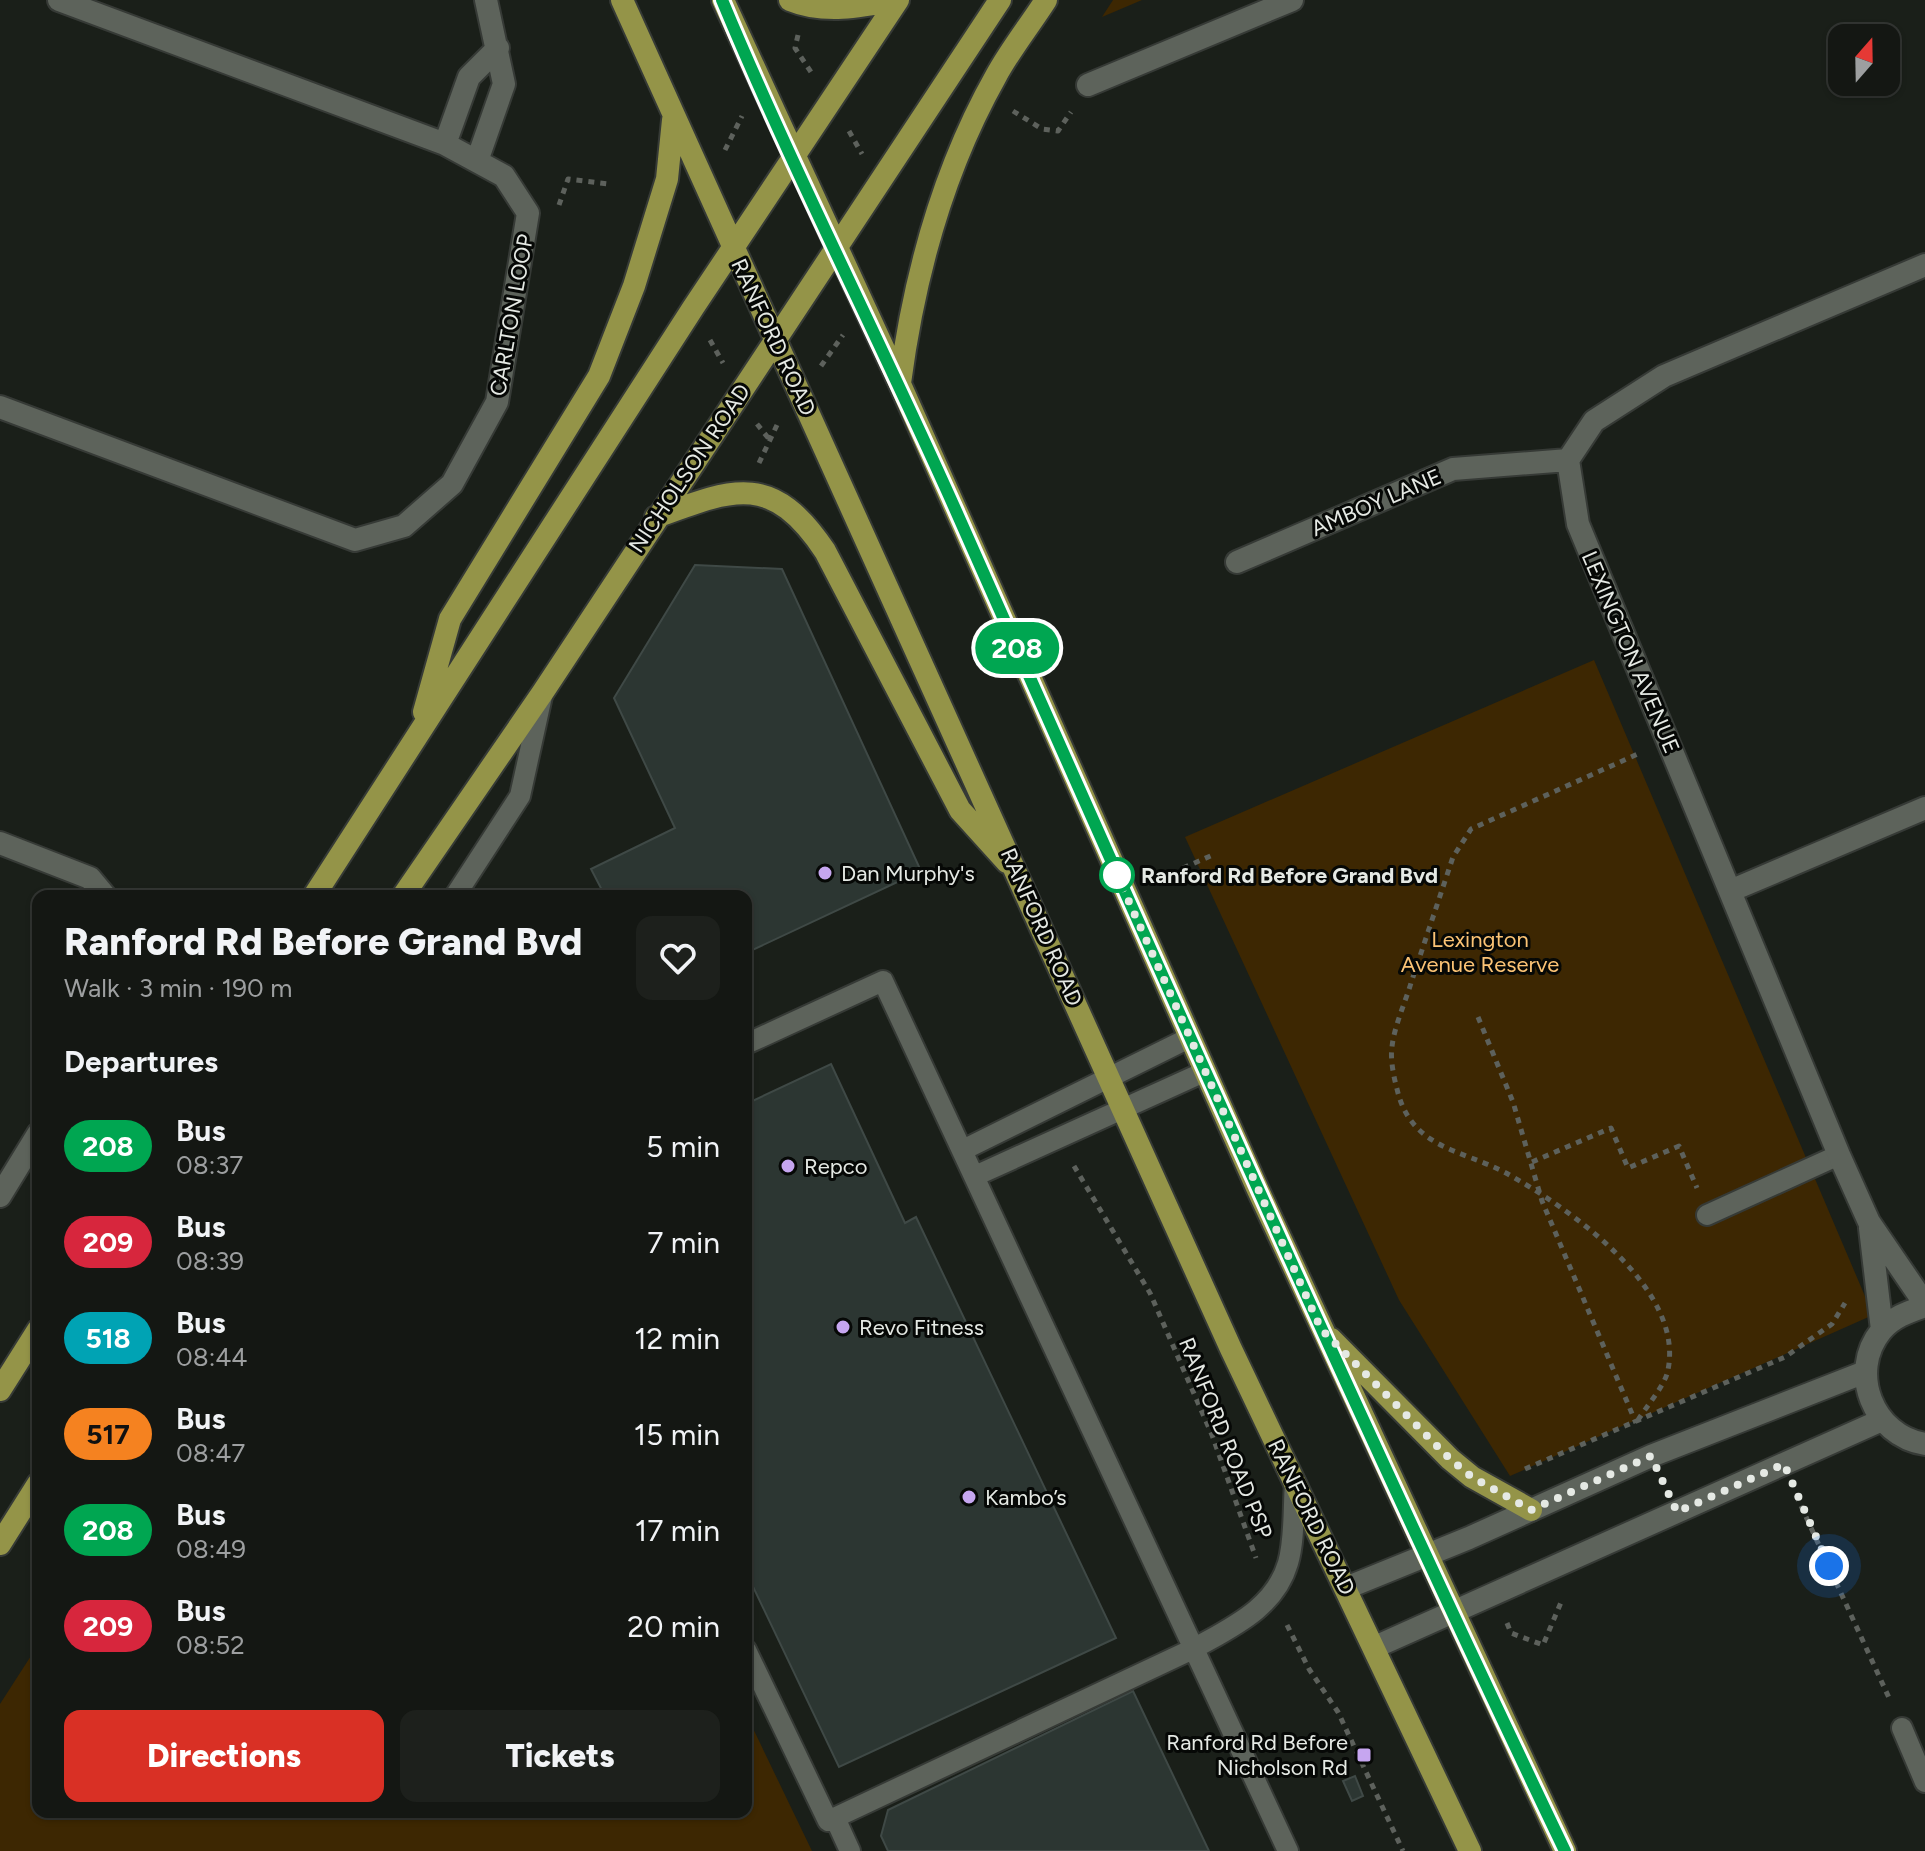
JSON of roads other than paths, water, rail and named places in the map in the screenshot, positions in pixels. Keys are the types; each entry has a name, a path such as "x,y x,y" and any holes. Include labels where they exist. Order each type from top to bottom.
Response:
{"main road":[{"name":"RANFORD ROAD","path":"622,0 673,118 1021,877 1122,1108 1470,1851"},
{"path":"723,0 900,384 1204,1072 1425,1557 1565,1851"},
{"path":"790,0 804,6 851,9 897,0"},
{"path":"318,890 693,308 897,0"},
{"name":"NICHOLSON ROAD","path":"407,890 543,692 1000,0"},
{"path":"900,384 910,311 922,257 949,184 996,76 1046,0"},
{"path":"418,732 450,619 599,376 634,286 667,179 673,118"},
{"path":"656,517 721,493 751,492 783,505 807,524 825,551 960,810 1021,877"},
{"path":"1321,1329 1450,1459 1472,1477 1531,1510"},
{"path":"0,1390 32,1339"},
{"path":"0,1544 32,1493"}],"street":[{"name":"CARLTON LOOP","path":"0,407 355,540 404,526 452,484 497,402 528,213 504,176 445,144 59,0"},
{"path":"477,161 504,84 486,0"},
{"path":"1088,85 1292,0"},
{"path":"445,144 469,77 498,48"},
{"path":"1568,460 1594,421 1664,376 1925,265"},
{"name":"AMBOY LANE","path":"1237,562 1453,469 1568,460"},
{"name":"LEXINGTON AVENUE","path":"1568,460 1578,524 1839,1155 1869,1222 1925,1305"},
{"path":"1730,891 1925,808"},
{"path":"0,843 90,878 100,890"},
{"path":"0,1196 32,1144"},
{"name":"LEXINGTON AVENUE","path":"1869,1222 1882,1330"},
{"path":"1925,1305 1902,1314 1882,1330 1870,1350 1865,1372 1869,1397 1882,1420 1899,1435 1925,1444"},
{"path":"1346,1588 1425,1557 1651,1456 1865,1372"},
{"path":"1375,1647 1882,1420"}],"lane":[{"path":"459,890 520,796 543,692"},
{"path":"752,1041 883,981 1288,1851"},
{"path":"963,1150 1189,1038"},
{"path":"975,1176 1204,1072"},
{"path":"1707,1215 1839,1155"},
{"path":"752,1663 828,1821 1195,1648 1246,1619 1273,1593 1288,1563 1295,1483"},
{"path":"1902,1728 1925,1782"},
{"path":"835,1818 850,1851"}],"place":[{"name":"Dan Murphy's","path":"825,873"},
{"name":"Ranford Rd Before Grand Bvd","path":"1117,875"},
{"name":"Repco","path":"788,1166"},
{"name":"Revo Fitness","path":"843,1327"},
{"name":"Kambo’s","path":"969,1497"},
{"name":"Ranford Rd Before Nicholson Rd","path":"1364,1755"}],"park label":[{"name":"Lexington Avenue Reserve","path":"1480,952"}]}
